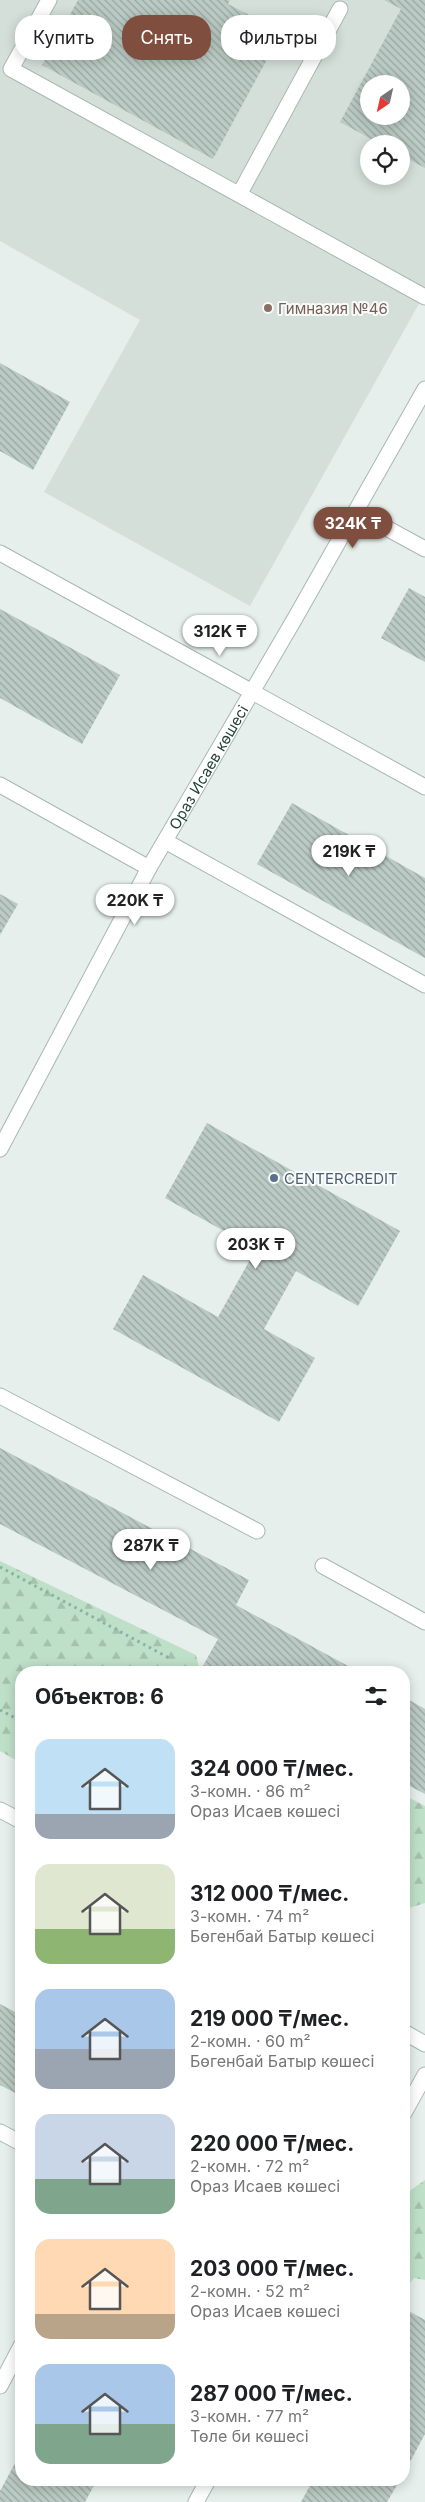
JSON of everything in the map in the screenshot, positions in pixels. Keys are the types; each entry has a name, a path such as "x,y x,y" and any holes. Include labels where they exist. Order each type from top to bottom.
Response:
{"street":[{"path":"49,0 11,69 240,193 425,298"},
{"path":"240,193 340,8"},
{"name":"Ораз Исаев көшесі","path":"0,1149 164,841 357,512 425,389"},
{"path":"357,512 425,549"},
{"path":"0,553 425,788"},
{"path":"0,785 149,868"},
{"path":"164,841 425,985"},
{"path":"0,1396 257,1531"},
{"path":"323,1566 425,1622"},
{"path":"0,1810 15,1818"},
{"path":"410,2035 425,2044"},
{"path":"410,2102 425,2075"},
{"path":"0,2132 15,2140"},
{"path":"0,2386 15,2357"},
{"path":"196,2502 205,2486"}],"path":[{"path":"0,1567 171,1659"},
{"path":"0,1710 15,1718"}],"shaded area":[{"name":"Гимназия №46","path":"0,0 425,0 425,293 250,606 44,492 140,320 0,241"}],"green space":[{"path":"0,1561 196,1655 199,1666 15,1666 15,1760 0,1751"},
{"path":"410,1798 425,1806 425,1903 410,1908"},
{"path":"425,2180 425,2280 414,2278 410,2283 410,2191"}],"building":[{"path":"78,0 230,0 228,4 249,15 221,15 221,60 267,60 213,159 42,65 45,60 112,60 112,15 70,15"},
{"path":"384,0 425,0 425,168 410,160 410,135 364,135 340,122 360,85 360,125 410,125 410,75 365,75 401,9"},
{"path":"0,363 70,402 33,470 0,451"},
{"path":"409,588 425,597 425,662 381,638"},
{"path":"0,609 120,675 82,744 0,698"},
{"path":"292,803 425,878 425,958 257,864"},
{"path":"0,894 18,904 0,935"},
{"path":"207,1123 400,1231 358,1306 296,1271 264,1329 315,1358 279,1422 113,1329 143,1275 218,1317 256,1249 165,1198"},
{"path":"0,1448 249,1580 236,1605 348,1666 203,1666 218,1639 0,1524"},
{"path":"410,1700 425,1709 425,1794 410,1786"},
{"path":"0,2004 15,2012 15,2093 0,2085"},
{"path":"410,2312 425,2320 425,2434 410,2462"},
{"path":"15,2463 15,2486 94,2486 85,2502 0,2502 0,2491"},
{"path":"310,2486 396,2486 387,2502 301,2502"}],"place":[{"name":"Гимназия №46","path":"268,308"},
{"name":"CENTERCREDIT","path":"274,1178"}]}
